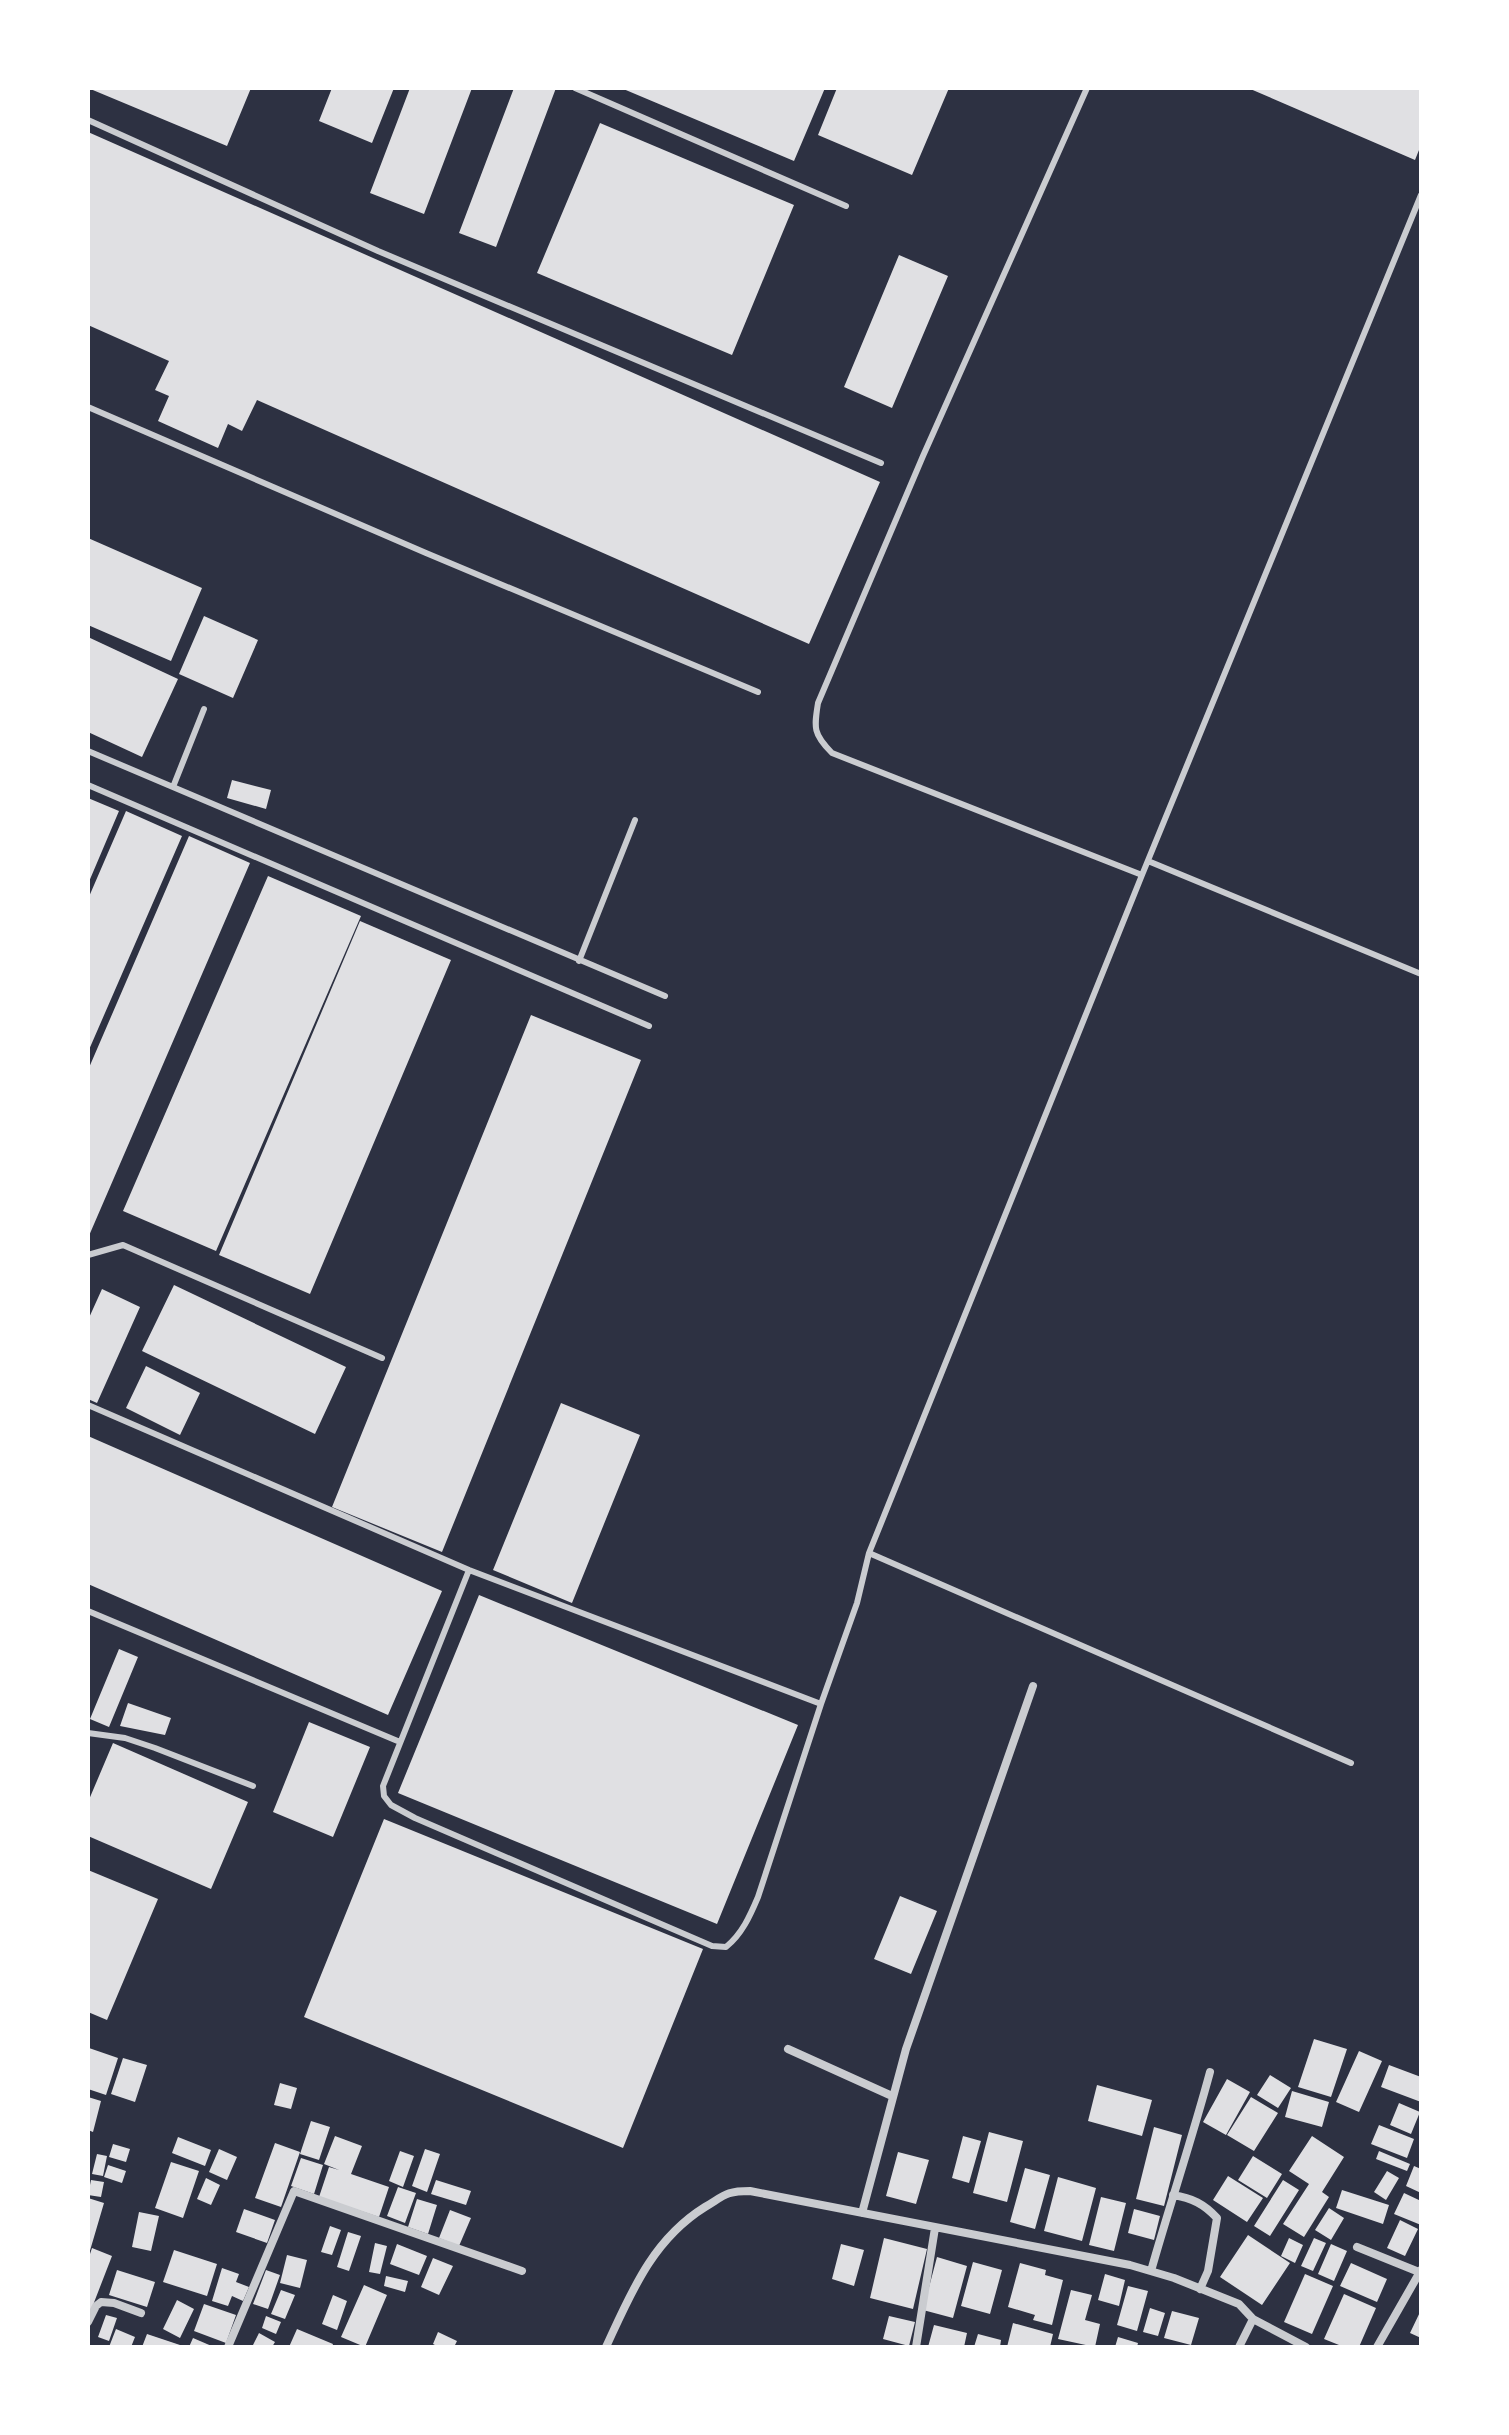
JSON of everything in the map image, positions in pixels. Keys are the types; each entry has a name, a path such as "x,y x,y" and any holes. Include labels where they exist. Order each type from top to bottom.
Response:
{"street":[{"path":"862,2213 906,2049 1033,1686"},
{"path":"788,2049 892,2096"},
{"path":"1151,2271 1210,2072"},
{"path":"228,2347 294,2191 522,2271"},
{"path":"606,2347 650,2259 664,2240 698,2211 731,2191 750,2191 1130,2265 1239,2304 1253,2319 1306,2347"},
{"path":"1173,2195 1205,2206 1217,2218 1208,2271 1200,2289"},
{"path":"916,2347 935,2228"},
{"path":"1357,2247 1420,2271 1377,2347"},
{"path":"88,2322 101,2302 114,2303 141,2313"},
{"path":"1239,2347 1253,2319"}],"lane":[{"path":"575,88 846,206"},
{"path":"1087,88 923,456 818,703 815,727 819,740 832,753 1142,875"},
{"path":"88,120 378,251 881,463"},
{"path":"469,1570 383,1786 384,1796 403,1812 712,1946 726,1947 736,1938 758,1897 857,1603 869,1553 1142,875 1421,195"},
{"path":"88,407 758,692"},
{"path":"173,787 204,709"},
{"path":"88,751 665,996"},
{"path":"88,785 649,1026"},
{"path":"579,961 635,820"},
{"path":"1148,861 1421,974"},
{"path":"88,1255 123,1245 382,1358"},
{"path":"88,1405 469,1570 821,1704"},
{"path":"869,1553 1351,1763"},
{"path":"88,1611 400,1742"},
{"path":"88,1733 125,1738 253,1786"}],"building":[{"path":"88,88 251,88 227,146"},
{"path":"332,88 394,88 372,143 319,121"},
{"path":"410,88 472,88 424,214 370,193"},
{"path":"514,88 556,88 496,247 459,233"},
{"path":"621,88 825,88 794,161"},
{"path":"837,88 949,88 912,175 818,135"},
{"path":"1248,88 1421,88 1421,145 1415,160"},
{"path":"600,123 794,205 732,355 537,273"},
{"path":"88,132 880,482 809,644 257,400 242,431 228,424 218,448 158,421 169,396 155,390 169,361 88,325"},
{"path":"899,255 948,276 892,408 844,387"},
{"path":"88,538 202,588 171,661 88,625"},
{"path":"204,616 258,640 233,698 179,674"},
{"path":"88,637 178,679 142,757 88,732"},
{"path":"232,780 271,790 266,809 227,798"},
{"path":"88,798 119,811 88,884"},
{"path":"126,811 182,836 88,1052 88,899"},
{"path":"189,836 250,863 88,1238 88,1070"},
{"path":"268,876 361,916 216,1251 123,1211"},
{"path":"360,921 451,960 310,1294 219,1255"},
{"path":"531,1015 641,1060 442,1552 332,1507"},
{"path":"174,1285 346,1367 315,1434 142,1351"},
{"path":"102,1289 140,1307 97,1403 88,1399 88,1320"},
{"path":"146,1366 200,1393 180,1435 126,1408"},
{"path":"561,1403 640,1435 572,1603 493,1570"},
{"path":"88,1436 442,1591 388,1715 88,1584"},
{"path":"479,1595 798,1725 717,1924 398,1793"},
{"path":"119,1649 138,1657 109,1727 90,1719"},
{"path":"128,1703 171,1718 165,1735 120,1726"},
{"path":"309,1722 370,1747 333,1837 273,1812"},
{"path":"113,1743 248,1802 211,1889 88,1836 88,1802"},
{"path":"384,1819 703,1949 623,2148 304,2017"},
{"path":"88,1870 158,1899 107,2020 88,2012"},
{"path":"900,1896 937,1911 911,1974 874,1959"},
{"path":"1314,2039 1347,2049 1331,2097 1298,2087"},
{"path":"89,2048 118,2058 106,2095 88,2089"},
{"path":"1359,2051 1382,2061 1359,2112 1336,2102"},
{"path":"123,2058 147,2065 135,2102 111,2094"},
{"path":"1389,2065 1421,2077 1421,2102 1381,2087"},
{"path":"1270,2075 1291,2088 1278,2108 1257,2095"},
{"path":"1227,2079 1250,2092 1226,2135 1203,2122"},
{"path":"280,2083 297,2088 291,2109 274,2105"},
{"path":"1097,2085 1152,2100 1142,2136 1088,2121"},
{"path":"1292,2091 1329,2102 1322,2127 1285,2117"},
{"path":"88,2097 101,2101 93,2132 88,2130"},
{"path":"1251,2097 1278,2113 1254,2151 1227,2135"},
{"path":"1399,2103 1420,2112 1411,2134 1390,2125"},
{"path":"311,2121 330,2127 319,2160 300,2154"},
{"path":"1379,2125 1414,2139 1407,2158 1371,2144"},
{"path":"1154,2127 1182,2135 1164,2206 1136,2199"},
{"path":"989,2132 1023,2141 1007,2202 973,2193"},
{"path":"335,2136 362,2146 351,2174 389,2187 379,2217 319,2197 329,2167 339,2170 324,2164"},
{"path":"963,2136 981,2141 969,2183 952,2178"},
{"path":"1312,2136 1344,2157 1322,2192 1329,2197 1304,2237 1283,2224 1309,2184 1289,2171"},
{"path":"178,2137 211,2150 205,2166 172,2153"},
{"path":"275,2143 300,2152 281,2207 255,2198"},
{"path":"113,2144 130,2149 126,2162 109,2157"},
{"path":"219,2149 237,2157 227,2180 209,2172"},
{"path":"425,2149 440,2154 427,2192 412,2186"},
{"path":"400,2151 414,2156 403,2187 389,2181"},
{"path":"1379,2151 1410,2164 1407,2171 1376,2159"},
{"path":"898,2152 929,2160 916,2204 886,2196"},
{"path":"97,2154 107,2156 103,2176 92,2174"},
{"path":"1253,2156 1282,2174 1267,2198 1238,2180"},
{"path":"301,2158 323,2165 314,2194 291,2186"},
{"path":"171,2162 199,2171 183,2218 155,2208"},
{"path":"108,2165 126,2171 122,2183 104,2177"},
{"path":"1414,2166 1421,2169 1421,2193 1406,2186"},
{"path":"1025,2168 1050,2175 1035,2229 1010,2222"},
{"path":"1387,2171 1399,2178 1386,2200 1374,2192"},
{"path":"1228,2176 1263,2198 1247,2222 1213,2200"},
{"path":"1058,2177 1096,2188 1082,2241 1044,2231"},
{"path":"206,2178 220,2185 211,2205 197,2199"},
{"path":"91,2180 104,2182 101,2197 88,2195"},
{"path":"436,2180 471,2191 466,2205 431,2194"},
{"path":"1283,2180 1299,2190 1270,2236 1254,2226"},
{"path":"398,2187 416,2193 405,2223 387,2216"},
{"path":"1342,2190 1389,2205 1383,2224 1336,2208"},
{"path":"1404,2193 1421,2201 1421,2225 1394,2214"},
{"path":"1101,2197 1126,2203 1114,2251 1089,2245"},
{"path":"88,2198 104,2203 89,2254 88,2254"},
{"path":"417,2199 437,2205 428,2234 408,2227"},
{"path":"1329,2208 1344,2218 1331,2240 1315,2230"},
{"path":"244,2209 275,2220 267,2243 236,2232"},
{"path":"1134,2209 1160,2216 1154,2240 1128,2233"},
{"path":"450,2210 471,2218 459,2246 439,2238"},
{"path":"139,2212 159,2216 151,2251 132,2247"},
{"path":"1400,2220 1418,2229 1405,2256 1387,2248"},
{"path":"330,2226 341,2230 332,2255 321,2252"},
{"path":"348,2232 361,2236 349,2271 337,2267"},
{"path":"1248,2235 1290,2263 1262,2305 1220,2277"},
{"path":"884,2238 927,2249 913,2309 870,2298"},
{"path":"1289,2238 1303,2245 1295,2263 1281,2256"},
{"path":"1314,2238 1326,2243 1313,2271 1301,2266"},
{"path":"375,2243 387,2246 380,2274 369,2272"},
{"path":"397,2244 427,2256 419,2275 390,2264"},
{"path":"841,2244 864,2250 854,2286 832,2279"},
{"path":"1331,2244 1347,2251 1334,2281 1318,2274"},
{"path":"92,2248 112,2256 88,2318 88,2260"},
{"path":"174,2250 217,2264 207,2296 163,2282"},
{"path":"287,2255 307,2260 300,2288 280,2283"},
{"path":"937,2257 967,2266 953,2318 923,2310"},
{"path":"433,2258 453,2266 439,2295 421,2287"},
{"path":"973,2262 1002,2270 990,2314 961,2306"},
{"path":"1020,2263 1046,2270 1045,2275 1063,2280 1052,2325 1033,2320 1035,2315 1008,2307"},
{"path":"1351,2263 1387,2279 1377,2302 1340,2286"},
{"path":"222,2268 239,2274 236,2282 249,2287 243,2301 232,2296 228,2306 212,2301"},
{"path":"117,2270 155,2282 147,2307 109,2295"},
{"path":"266,2270 280,2275 268,2309 253,2304"},
{"path":"1105,2274 1125,2280 1119,2306 1098,2300"},
{"path":"1305,2274 1333,2286 1312,2334 1284,2322"},
{"path":"386,2276 408,2281 405,2292 384,2286"},
{"path":"364,2285 387,2295 365,2347 341,2337"},
{"path":"1128,2286 1148,2291 1137,2331 1117,2325"},
{"path":"281,2290 295,2295 285,2319 271,2314"},
{"path":"1071,2290 1092,2295 1085,2320 1100,2324 1095,2347 1058,2339"},
{"path":"1344,2294 1376,2308 1359,2347 1344,2347 1324,2339"},
{"path":"333,2295 347,2301 337,2330 322,2324"},
{"path":"177,2300 194,2309 180,2338 163,2329"},
{"path":"204,2304 236,2315 226,2343 194,2331"},
{"path":"1150,2308 1165,2313 1158,2336 1143,2332"},
{"path":"1421,2310 1421,2338 1410,2333"},
{"path":"1172,2311 1199,2318 1191,2345 1164,2338"},
{"path":"106,2315 117,2318 109,2341 98,2337"},
{"path":"266,2316 281,2322 276,2334 262,2328"},
{"path":"889,2316 915,2322 909,2346 883,2339"},
{"path":"1013,2323 1053,2334 1050,2347 1007,2347"},
{"path":"934,2325 967,2333 964,2347 928,2347"},
{"path":"116,2329 135,2337 131,2347 109,2347"},
{"path":"297,2329 333,2344 332,2347 289,2347"},
{"path":"438,2332 457,2341 454,2347 433,2344"},
{"path":"259,2333 275,2342 272,2347 252,2347"},
{"path":"147,2334 183,2346 183,2347 142,2347"},
{"path":"978,2334 1001,2340 1000,2347 974,2347"},
{"path":"1118,2337 1138,2343 1137,2347 1115,2347"},
{"path":"193,2338 214,2347 189,2347"}]}
